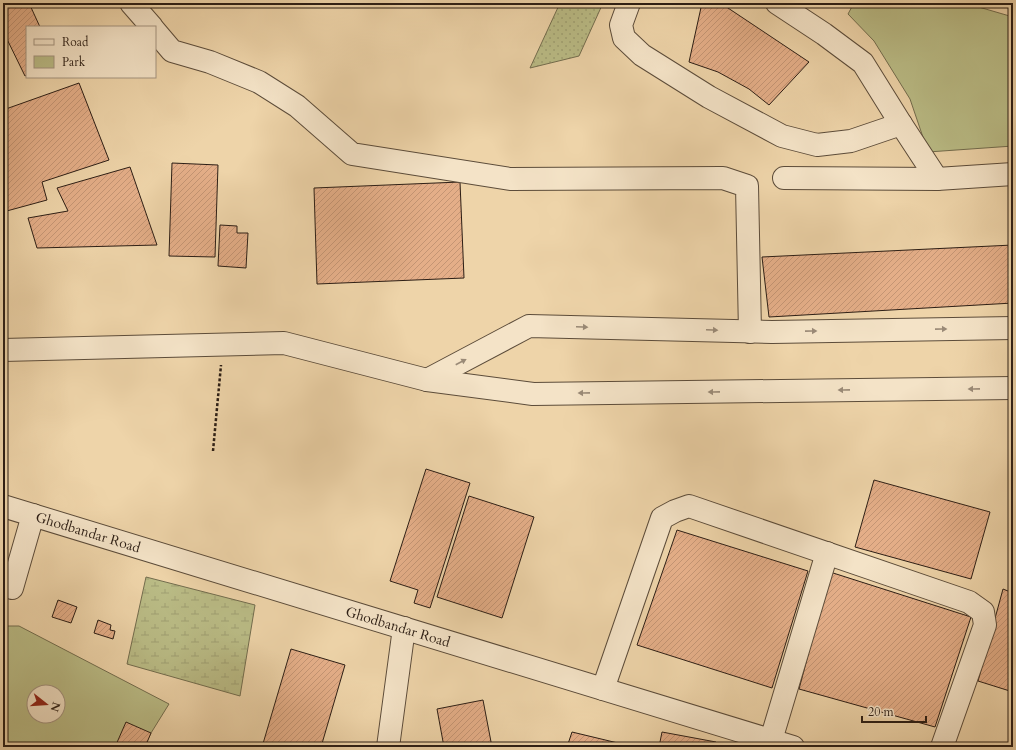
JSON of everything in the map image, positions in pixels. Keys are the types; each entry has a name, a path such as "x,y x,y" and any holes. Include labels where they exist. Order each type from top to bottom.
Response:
{"street":[{"path":"130,3 151,26"},
{"path":"629,3 621,25 624,38 642,55 709,98 782,136 817,145 851,141 901,124"},
{"path":"777,3 824,34 863,63 937,179"},
{"path":"156,32 172,51 210,62 259,82 297,106 352,154 510,179 723,178 747,186 750,332"},
{"path":"784,178 937,179 1013,174"},
{"path":"427,380 529,326 750,332 1013,328"},
{"path":"3,350 284,343 427,380 533,394 1013,388"},
{"name":"Ghodbandar Road","path":"3,506 793,747"},
{"path":"603,689 662,518 675,511 690,506 969,602 983,612 985,625 942,747"},
{"path":"12,588 33,515"},
{"path":"771,740 827,553"},
{"path":"388,747 404,628"}],"path":[{"path":"213,452 223,345"}],"green space":[{"path":"560,3 603,3 579,56 530,68"},
{"path":"854,3 965,3 1013,17 1013,146 928,152 910,99 874,41 848,14"},
{"path":"146,577 255,605 240,696 127,664"},
{"path":"3,626 19,626 169,704 144,747 3,747"}],"building":[{"path":"3,3 29,3 40,26 26,26 26,76 25,76 3,31"},
{"path":"702,3 722,4 809,62 769,105 749,89 718,72 689,62"},
{"path":"79,83 109,160 42,182 47,200 3,212 3,110"},
{"path":"172,163 218,165 215,257 169,256"},
{"path":"130,167 157,245 37,248 28,218 68,211 57,188"},
{"path":"460,182 464,278 317,284 314,188"},
{"path":"220,225 237,226 237,233 248,233 246,268 218,266"},
{"path":"1013,245 1013,303 769,317 762,257"},
{"path":"426,469 470,483 430,608 414,603 418,590 390,581"},
{"path":"874,480 990,512 971,579 855,547"},
{"path":"469,496 534,517 502,618 437,597"},
{"path":"677,530 808,571 772,688 637,645"},
{"path":"830,572 971,617 935,727 799,689"},
{"path":"1003,589 1013,593 1013,692 978,681"},
{"path":"58,600 77,607 71,623 52,617"},
{"path":"98,620 111,625 110,630 115,631 113,639 94,633"},
{"path":"291,649 345,665 321,747 262,747"},
{"path":"483,700 492,747 444,747 437,709"},
{"path":"126,722 151,733 145,747 115,747"},
{"path":"572,732 622,744 621,747 567,747"},
{"path":"662,732 716,742 715,747 659,747"}]}
